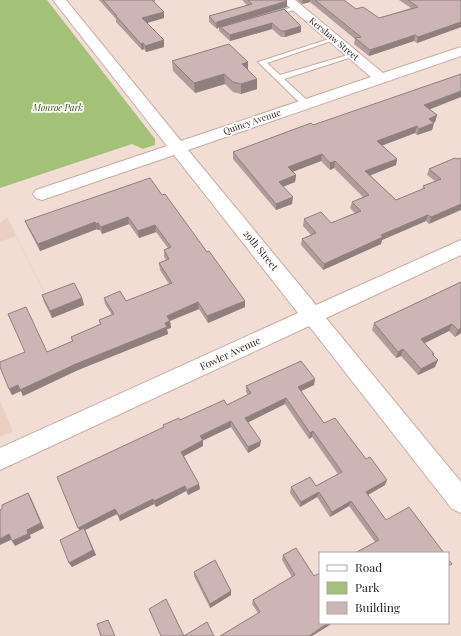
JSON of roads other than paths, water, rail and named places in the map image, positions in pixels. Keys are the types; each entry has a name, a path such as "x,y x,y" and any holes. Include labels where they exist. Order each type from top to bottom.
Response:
{"street":[{"name":"29th Street","path":"59,0 461,501"},
{"name":"Kershaw Street","path":"291,4 381,78"},
{"name":"Quincy Avenue","path":"42,194 461,51"},
{"name":"Fowler Avenue","path":"0,459 312,314 461,247"}],"lane":[{"path":"266,16 291,4"},
{"path":"306,104 262,62 334,39"},
{"path":"279,78 353,55"}],"park label":[{"name":"Monroe Park","path":"58,108"}]}
